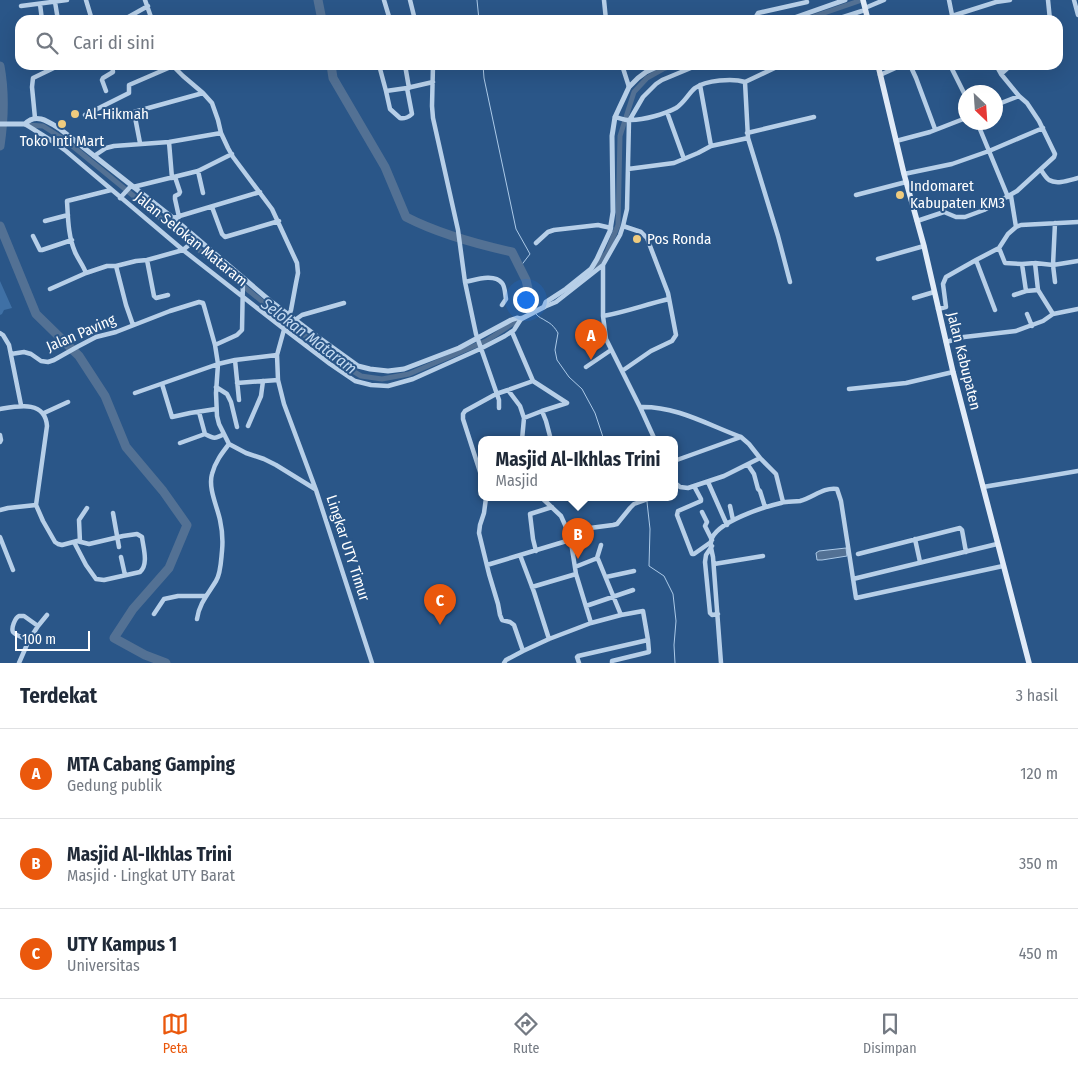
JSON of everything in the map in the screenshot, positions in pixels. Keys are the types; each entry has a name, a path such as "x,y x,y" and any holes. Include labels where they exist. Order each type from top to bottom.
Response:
{"main road":[{"path":"863,0 867,15"},
{"name":"Jalan Kabupaten","path":"879,70 906,182 924,246 953,372 1029,663"}],"street":[{"path":"20,6 67,0"},
{"path":"86,0 90,15"},
{"path":"145,0 151,15"},
{"path":"384,0 388,15"},
{"path":"410,0 414,15"},
{"path":"604,0 606,15"},
{"path":"802,15 845,0"},
{"path":"847,15 884,0"},
{"path":"949,0 952,15"},
{"path":"960,15 996,2 1010,0"},
{"path":"1048,0 1050,15"},
{"path":"1074,0 1078,15"},
{"path":"757,15 758,13 806,1 816,10"},
{"path":"55,2 57,15"},
{"path":"40,4 41,15"},
{"path":"132,15 148,6"},
{"path":"0,124 24,123 35,118 33,78 45,70"},
{"path":"106,91 102,80 113,72 113,70"},
{"path":"84,115 129,93 129,85 161,70"},
{"name":"Lingkar UTY Timur","path":"178,70 203,93 214,106 221,133 232,154 272,209 297,263 292,310 284,328 277,355 278,380 288,415 316,490 372,663"},
{"path":"380,70 390,109 402,119 412,114 406,70"},
{"path":"433,70 433,118 458,230 465,282 480,348 499,408"},
{"path":"624,70 629,87"},
{"path":"544,306 591,269 614,232 612,136 629,87 651,70"},
{"name":"Jalan Selokan Mataram","path":"35,118 48,122 60,129 131,187 176,217 194,241 294,320 358,366 380,371 393,371 404,369 455,350 511,320 523,318 544,306 556,302 603,265 614,232 624,226 627,209 627,120 643,97 656,84 686,70"},
{"path":"617,118 627,120 667,112 682,103 700,85 728,80 745,82 770,70"},
{"path":"880,75 891,70"},
{"path":"912,70 935,129"},
{"path":"952,70 960,85"},
{"path":"917,221 944,212 956,217 965,217 984,210 1017,192 1051,161 1054,154 1039,121 999,70"},
{"path":"1001,74 1005,70"},
{"path":"386,91 432,82"},
{"path":"745,82 747,136 790,282"},
{"path":"700,85 711,146"},
{"path":"112,117 203,93"},
{"path":"1003,102 1019,96"},
{"path":"134,112 140,143"},
{"path":"667,112 684,159"},
{"path":"628,169 670,164 711,146 814,118"},
{"path":"896,141 930,132 958,121"},
{"name":"Jalan Selokan Mataram","path":"24,123 66,152 284,328 348,377 361,383 388,386 413,379 512,332 523,318"},
{"path":"904,174 952,164 989,151 1043,128"},
{"path":"980,130 1009,196 1016,227"},
{"path":"94,156 106,148 114,146 169,142 221,133"},
{"path":"169,142 174,177 180,192 174,199 176,217 260,192"},
{"path":"121,197 131,187 198,170 232,154"},
{"path":"198,170 203,193"},
{"path":"1041,170 1051,181 1058,182 1078,178"},
{"path":"856,195 906,182"},
{"path":"86,273 75,253 67,200 111,190"},
{"path":"212,207 222,234 225,237 279,222"},
{"path":"45,221 68,215"},
{"path":"938,309 946,307 943,284 946,277 999,248 1008,234 1016,227 1021,225 1078,222"},
{"path":"1055,223 1053,265 1055,282"},
{"path":"536,243 548,232 554,230 598,225 614,232"},
{"path":"622,371 651,351 669,342 675,337 676,331 665,285 646,237 641,232 624,226"},
{"path":"33,236 39,249 42,250 72,240"},
{"path":"50,289 107,266 147,260 184,249 194,241"},
{"path":"878,259 924,246"},
{"path":"999,248 1005,263 1053,265 1078,261"},
{"path":"147,260 154,296 156,298 168,295"},
{"path":"976,260 995,310"},
{"path":"1035,263 1038,290 1053,314"},
{"path":"1022,264 1026,291"},
{"path":"603,265 603,316 606,336 653,436"},
{"path":"116,266 132,325"},
{"path":"465,282 492,278 500,281 503,284 506,299 502,305"},
{"path":"197,619 205,596 218,576 222,549 222,526 211,482 218,459 229,444 218,420 216,409 218,364 215,345 237,335 242,330 243,280"},
{"path":"1014,294 1038,290"},
{"path":"914,298 934,292"},
{"path":"603,316 629,311 669,299"},
{"name":"Jalan Paving","path":"11,354 24,352 32,354 41,361 48,362 96,337 116,332 170,310 199,302 203,303 215,345"},
{"path":"294,320 302,315 344,303"},
{"path":"946,342 964,337 1016,331 1043,321 1053,314 1078,309"},
{"path":"1027,314 1032,326"},
{"path":"512,332 533,382 567,403 524,418"},
{"path":"0,334 3,335 9,345 22,405"},
{"path":"586,367 611,350"},
{"path":"135,393 218,364 277,355"},
{"path":"235,360 239,400"},
{"path":"849,389 906,384 953,372"},
{"path":"237,383 278,380"},
{"path":"248,426 261,396 263,381"},
{"path":"478,465 463,418 466,409 496,394 533,382"},
{"path":"162,384 172,417 216,409"},
{"path":"216,387 227,394 231,402 237,427"},
{"path":"508,390 520,406 524,418 522,436"},
{"path":"44,413 68,402"},
{"path":"0,408 22,405 44,413 47,419 48,426 36,505 55,542 62,545 74,542 89,544 137,534 142,537 144,570 104,580 96,579 74,542"},
{"path":"640,407 660,408 680,413 741,437 776,474 783,502"},
{"path":"542,411 550,436"},
{"path":"199,412 205,434 212,438 224,434"},
{"path":"180,443 205,434"},
{"path":"0,435 0,442"},
{"path":"678,460 741,437"},
{"name":"Lingkar UTY Timur","path":"229,444 276,465 316,490"},
{"path":"680,487 686,488 708,482 760,458"},
{"path":"748,465 754,474 765,507"},
{"path":"983,487 1078,471"},
{"path":"708,482 727,524"},
{"path":"694,486 701,501 678,511 678,515 692,554 711,543"},
{"path":"718,614 712,615 710,612 705,558 716,533 733,520 745,514 783,502 801,501 826,489 837,490 841,501 856,598 1004,566"},
{"path":"486,501 479,533 500,617 502,620 514,625 523,651"},
{"path":"545,501 561,516 570,538 576,574 591,623"},
{"path":"487,565 536,551 590,528 617,524 630,508 641,501"},
{"path":"0,510 36,505"},
{"path":"730,506 733,520"},
{"path":"536,551 530,514 552,507"},
{"path":"80,542 79,520 87,508"},
{"path":"702,512 707,522 705,526 711,543 714,564 721,663"},
{"path":"113,513 119,547"},
{"path":"858,554 960,528 963,531 966,552"},
{"path":"0,537 13,570"},
{"path":"915,539 920,562"},
{"path":"853,579 997,544"},
{"path":"575,567 597,558 602,545"},
{"path":"120,556 125,576"},
{"path":"520,556 549,639"},
{"path":"714,564 763,556"},
{"path":"597,558 620,615"},
{"path":"606,577 634,571"},
{"path":"532,587 576,574"},
{"path":"586,606 633,590"},
{"path":"708,593 716,592"},
{"path":"154,614 164,599 178,596 205,596"},
{"path":"504,663 506,660 549,639 591,623 643,611 649,652 617,659 612,661 612,663"},
{"path":"19,663 29,640 47,615"},
{"path":"29,640 15,634 13,631 12,628 18,617 24,616 38,626"},
{"path":"579,663 578,656 648,640"}],"shaded area":[{"path":"0,281 12,308 4,310 0,315"},
{"path":"846,548 847,556 817,560 816,553 819,551"}],"waterway":[{"path":"318,0 321,15"},
{"path":"477,0 478,15"},
{"name":"Selokan Mataram","path":"818,15 862,0"},
{"path":"0,66 3,86 0,146"},
{"path":"332,70 333,78 385,167 406,217 431,229 458,238 512,252 526,280 533,310"},
{"path":"483,70 516,229 530,254 520,267"},
{"name":"Selokan Mataram","path":"591,273 607,252 618,225 620,136 634,92 647,78 661,70"},
{"name":"Selokan Mataram","path":"26,125 43,126 65,140 300,332 361,376 382,379 409,374 486,341 521,318"},
{"path":"0,226 36,314 79,356 105,396 126,447 163,491 187,525 169,568 133,609 114,638 145,655 166,663"},
{"path":"536,314 552,325 558,333 555,350 557,360 569,377 582,389 595,413 603,436"},
{"path":"647,502 650,529 649,566 664,576 673,594 676,621 675,663"}],"place":[{"name":"Al-Hikmah","path":"75,114"},
{"name":"Toko Inti Mart","path":"62,124"},
{"name":"Indomaret Kabupaten KM3","path":"900,195"},
{"name":"Pos Ronda","path":"637,239"},
{"name":"MTA Cabang Gamping","path":"591,360"},
{"name":"Masjid Al-Ikhlas Trini","path":"578,559"},
{"name":"UTY Kampus 1","path":"440,625"}]}
